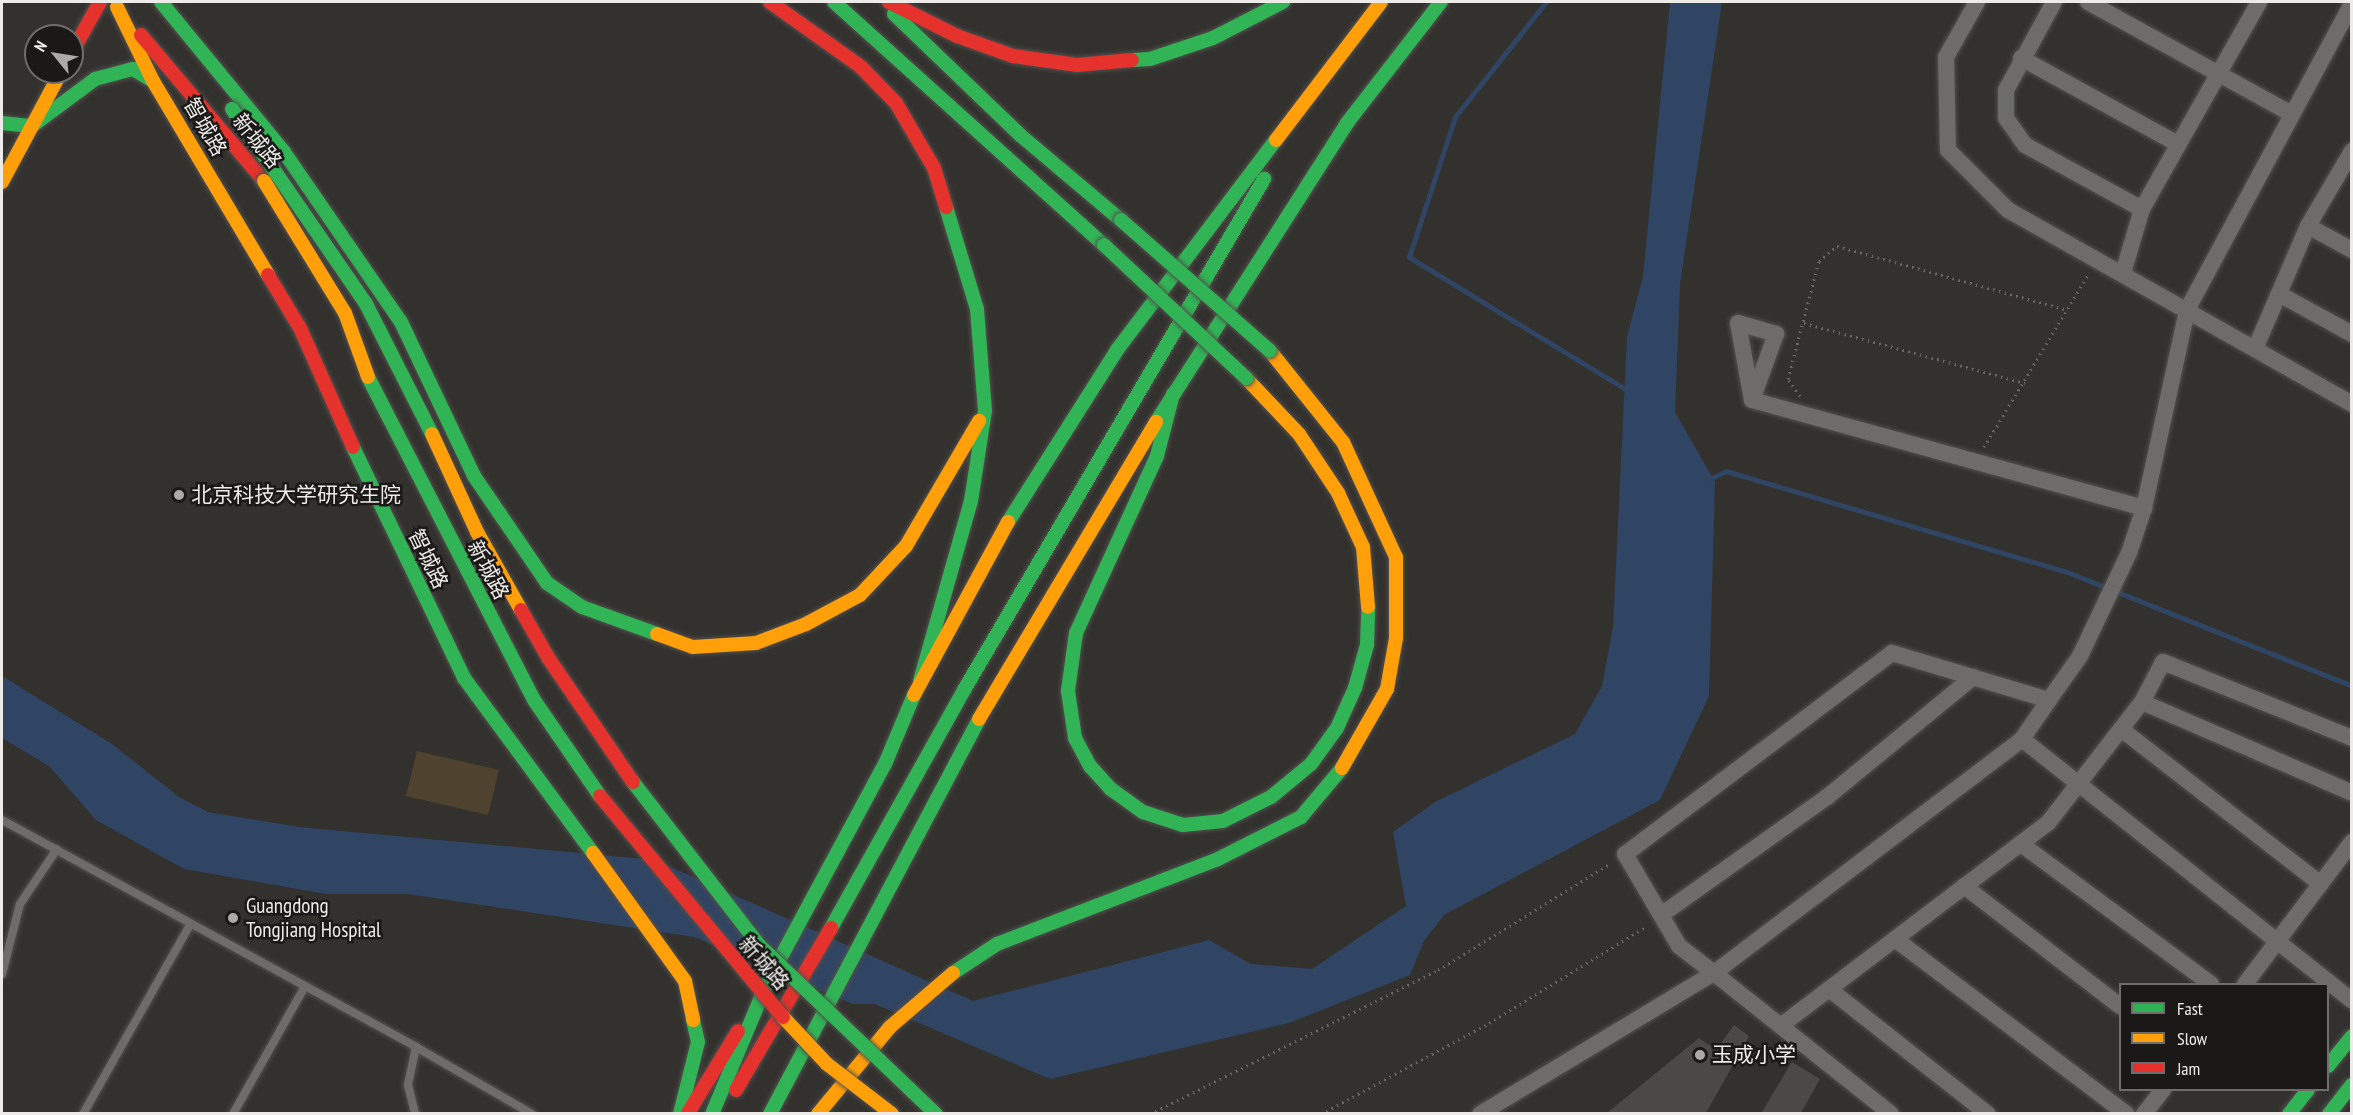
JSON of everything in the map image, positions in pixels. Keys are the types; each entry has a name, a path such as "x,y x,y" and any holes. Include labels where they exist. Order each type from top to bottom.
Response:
{"main road":[{"path":"84,31 100,2"},
{"name":"新城路","path":"153,2 232,109 366,304 403,372 477,532 549,659 609,751 759,945 936,1113"},
{"path":"161,2 284,152 401,322 474,476 519,546 547,583 582,608 693,647 756,644 806,624 860,595 906,546 985,411"},
{"path":"770,2 861,67 896,103 934,168 977,309 985,411 971,501 920,681"},
{"path":"834,2 1104,245 1246,378 1299,434 1338,493 1363,547 1368,593 1367,645 1355,688 1341,718 1311,764 1271,797 1223,821 1183,825 1143,812 1111,789 1090,766 1074,738 1068,691 1076,633 1156,456 1173,394"},
{"path":"818,1113 859,1064 921,997 997,944 1218,859 1301,817 1351,757 1387,689 1396,638 1396,556 1343,442 1270,351 1020,135 882,2"},
{"path":"889,2 957,36 1013,56 1077,65 1150,59 1213,38 1283,2"},
{"path":"688,1113 768,981 804,916 885,764 920,681 1016,509 1118,350 1381,2"},
{"path":"722,1113 792,998 964,690 1268,171 1381,2"},
{"path":"770,1113 875,921 991,697 1173,394 1347,123 1441,2"},
{"name":"新城路","path":"115,4 264,181 345,313 361,363 534,700 602,798 754,986 827,1064 892,1113"},
{"name":"智城路","path":"115,4 153,81 300,328 390,529 464,678 502,725 685,981 698,1042 680,1113"},
{"path":"2,123 32,126 95,79 133,69 153,81"},
{"path":"2,182 55,84"},
{"path":"712,1113 768,981"},
{"path":"2329,1065 2352,1036"},
{"path":"2330,1113 2352,1085"},
{"path":"2289,1113 2306,1091"}],"street":[{"path":"1977,2 1946,57 1948,150 2008,210 2097,258 2352,404"},
{"path":"2054,2 2021,58 2006,90 2006,118 2025,145 2142,209"},
{"path":"2088,2 2215,75 2292,114"},
{"path":"2123,273 2142,209 2215,75 2258,2"},
{"path":"1480,1113 1714,973 2022,739 2080,656 2124,564 2144,508 2187,309 2352,4"},
{"path":"2021,58 2178,144"},
{"path":"2255,348 2308,226 2351,155"},
{"path":"2308,226 2352,250"},
{"path":"2279,294 2352,334"},
{"path":"1752,400 2144,508"},
{"path":"1891,1113 1783,1024 1680,946 1625,854 1892,652 2049,700"},
{"path":"1783,1024 2048,823 2080,785 2142,702 2163,662 2352,738"},
{"path":"1661,915 1827,797 1973,677"},
{"path":"2142,702 2352,793"},
{"path":"2121,729 2321,884"},
{"path":"2022,739 2352,1001"},
{"path":"2246,983 2352,842"},
{"path":"2021,844 2210,983"},
{"path":"1965,886 2119,1004"},
{"path":"1895,939 2126,1113"},
{"path":"1829,989 1988,1113"},
{"path":"2145,1113 2162,1091"}],"lane":[{"path":"2,820 532,1113"},
{"path":"2,974 20,904 57,849"},
{"path":"83,1113 191,923"},
{"path":"233,1113 305,986"},
{"path":"415,1113 408,1085 416,1047"}],"path":[{"path":"1804,401 1788,379 1819,261 1838,246 2067,310"},
{"path":"1982,451 2025,384 2097,258"},
{"path":"1804,322 2025,384"},
{"path":"1150,1113 1438,970 1625,854"},
{"path":"1321,1113 1489,1023 1628,941 1661,915"}],"shaded area":[{"path":"417,751 499,770 488,815 406,796"}],"water":[{"path":"1670,2 1722,2 1680,284 1675,412 1715,482 1709,696 1660,800 1444,915 1424,941 1410,975 1289,1023 1050,1079 875,1004 853,1004 694,937 408,894 326,894 184,869 96,820 49,766 2,738 2,676 112,744 179,797 208,812 299,827 655,860 973,1001 1209,940 1251,964 1312,969 1406,906 1393,832 1435,802 1575,734 1602,686 1613,627 1627,337 1643,276"}],"building":[{"path":"1734,1025 1749,1036 1706,1113 1607,1113 1699,1038 1716,1050"},
{"path":"1792,1062 1820,1079 1801,1113 1762,1113"}],"waterway":[{"path":"1546,2 1455,117 1409,257 1630,392"},
{"path":"1707,480 1726,471 2070,573 2352,686"}],"traffic: fast":[{"path":"161,2 284,152 401,322 474,476 547,583 582,607 657,634"},
{"path":"834,2 1104,245"},
{"path":"1132,60 1150,59 1213,38 1283,2"},
{"path":"1156,422 1347,123 1441,2"},
{"path":"894,14 1020,135 1121,220"},
{"path":"2,123 32,126 95,79 133,69 153,81"},
{"path":"232,109 366,304 432,434"},
{"path":"1008,522 1117,350 1276,140"},
{"path":"831,928 964,690 1264,179"},
{"path":"920,681 971,501 985,411 977,309 946,207"},
{"path":"1121,220 1270,351"},
{"path":"1104,245 1246,378"},
{"path":"368,377 534,700 600,796"},
{"path":"1173,394 1157,456 1076,633 1068,691 1075,738 1090,766 1111,789 1143,812 1183,825 1223,821 1271,797 1311,764 1337,728 1355,688 1367,645 1368,607"},
{"path":"353,447 464,678 593,853"},
{"path":"712,1114 768,981 885,764 914,695"},
{"path":"770,1114 979,719"},
{"path":"953,973 997,944 1218,859 1301,817 1342,768"},
{"path":"633,782 759,945 936,1114"},
{"path":"680,1114 698,1042 693,1020"},
{"path":"2329,1065 2352,1036"},
{"path":"2329,1114 2352,1085"},
{"path":"2289,1114 2307,1091"}],"traffic: slow":[{"path":"1276,140 1381,2"},
{"path":"117,7 153,81 268,275"},
{"path":"2,182 55,84"},
{"path":"264,181 345,313 368,377"},
{"path":"1270,351 1343,442 1396,557 1396,638 1387,689 1342,768"},
{"path":"1246,378 1299,434 1338,493 1363,547 1368,607"},
{"path":"657,634 693,647 756,643 806,624 860,595 906,546 979,421"},
{"path":"979,719 1156,422"},
{"path":"432,434 477,532 521,610"},
{"path":"914,695 1008,522"},
{"path":"593,853 685,981 693,1020"},
{"path":"818,1114 890,1027 953,973"},
{"path":"783,1017 827,1064 892,1114"}],"traffic: jam":[{"path":"84,31 100,2"},
{"path":"770,2 861,67 896,103 934,168 946,207"},
{"path":"889,2 957,36 1013,56 1077,65 1132,60"},
{"path":"141,35 264,181"},
{"path":"268,275 300,328 353,447"},
{"path":"521,610 549,659 633,782"},
{"path":"600,796 783,1017"},
{"path":"736,1090 831,928"},
{"path":"688,1113 738,1031"}],"place":[{"name":"北京科技大学研究生院","path":"179,495"},
{"name":"Guangdong Tongjiang Hospital","path":"233,918"},
{"name":"玉成小学","path":"1700,1055"}]}
